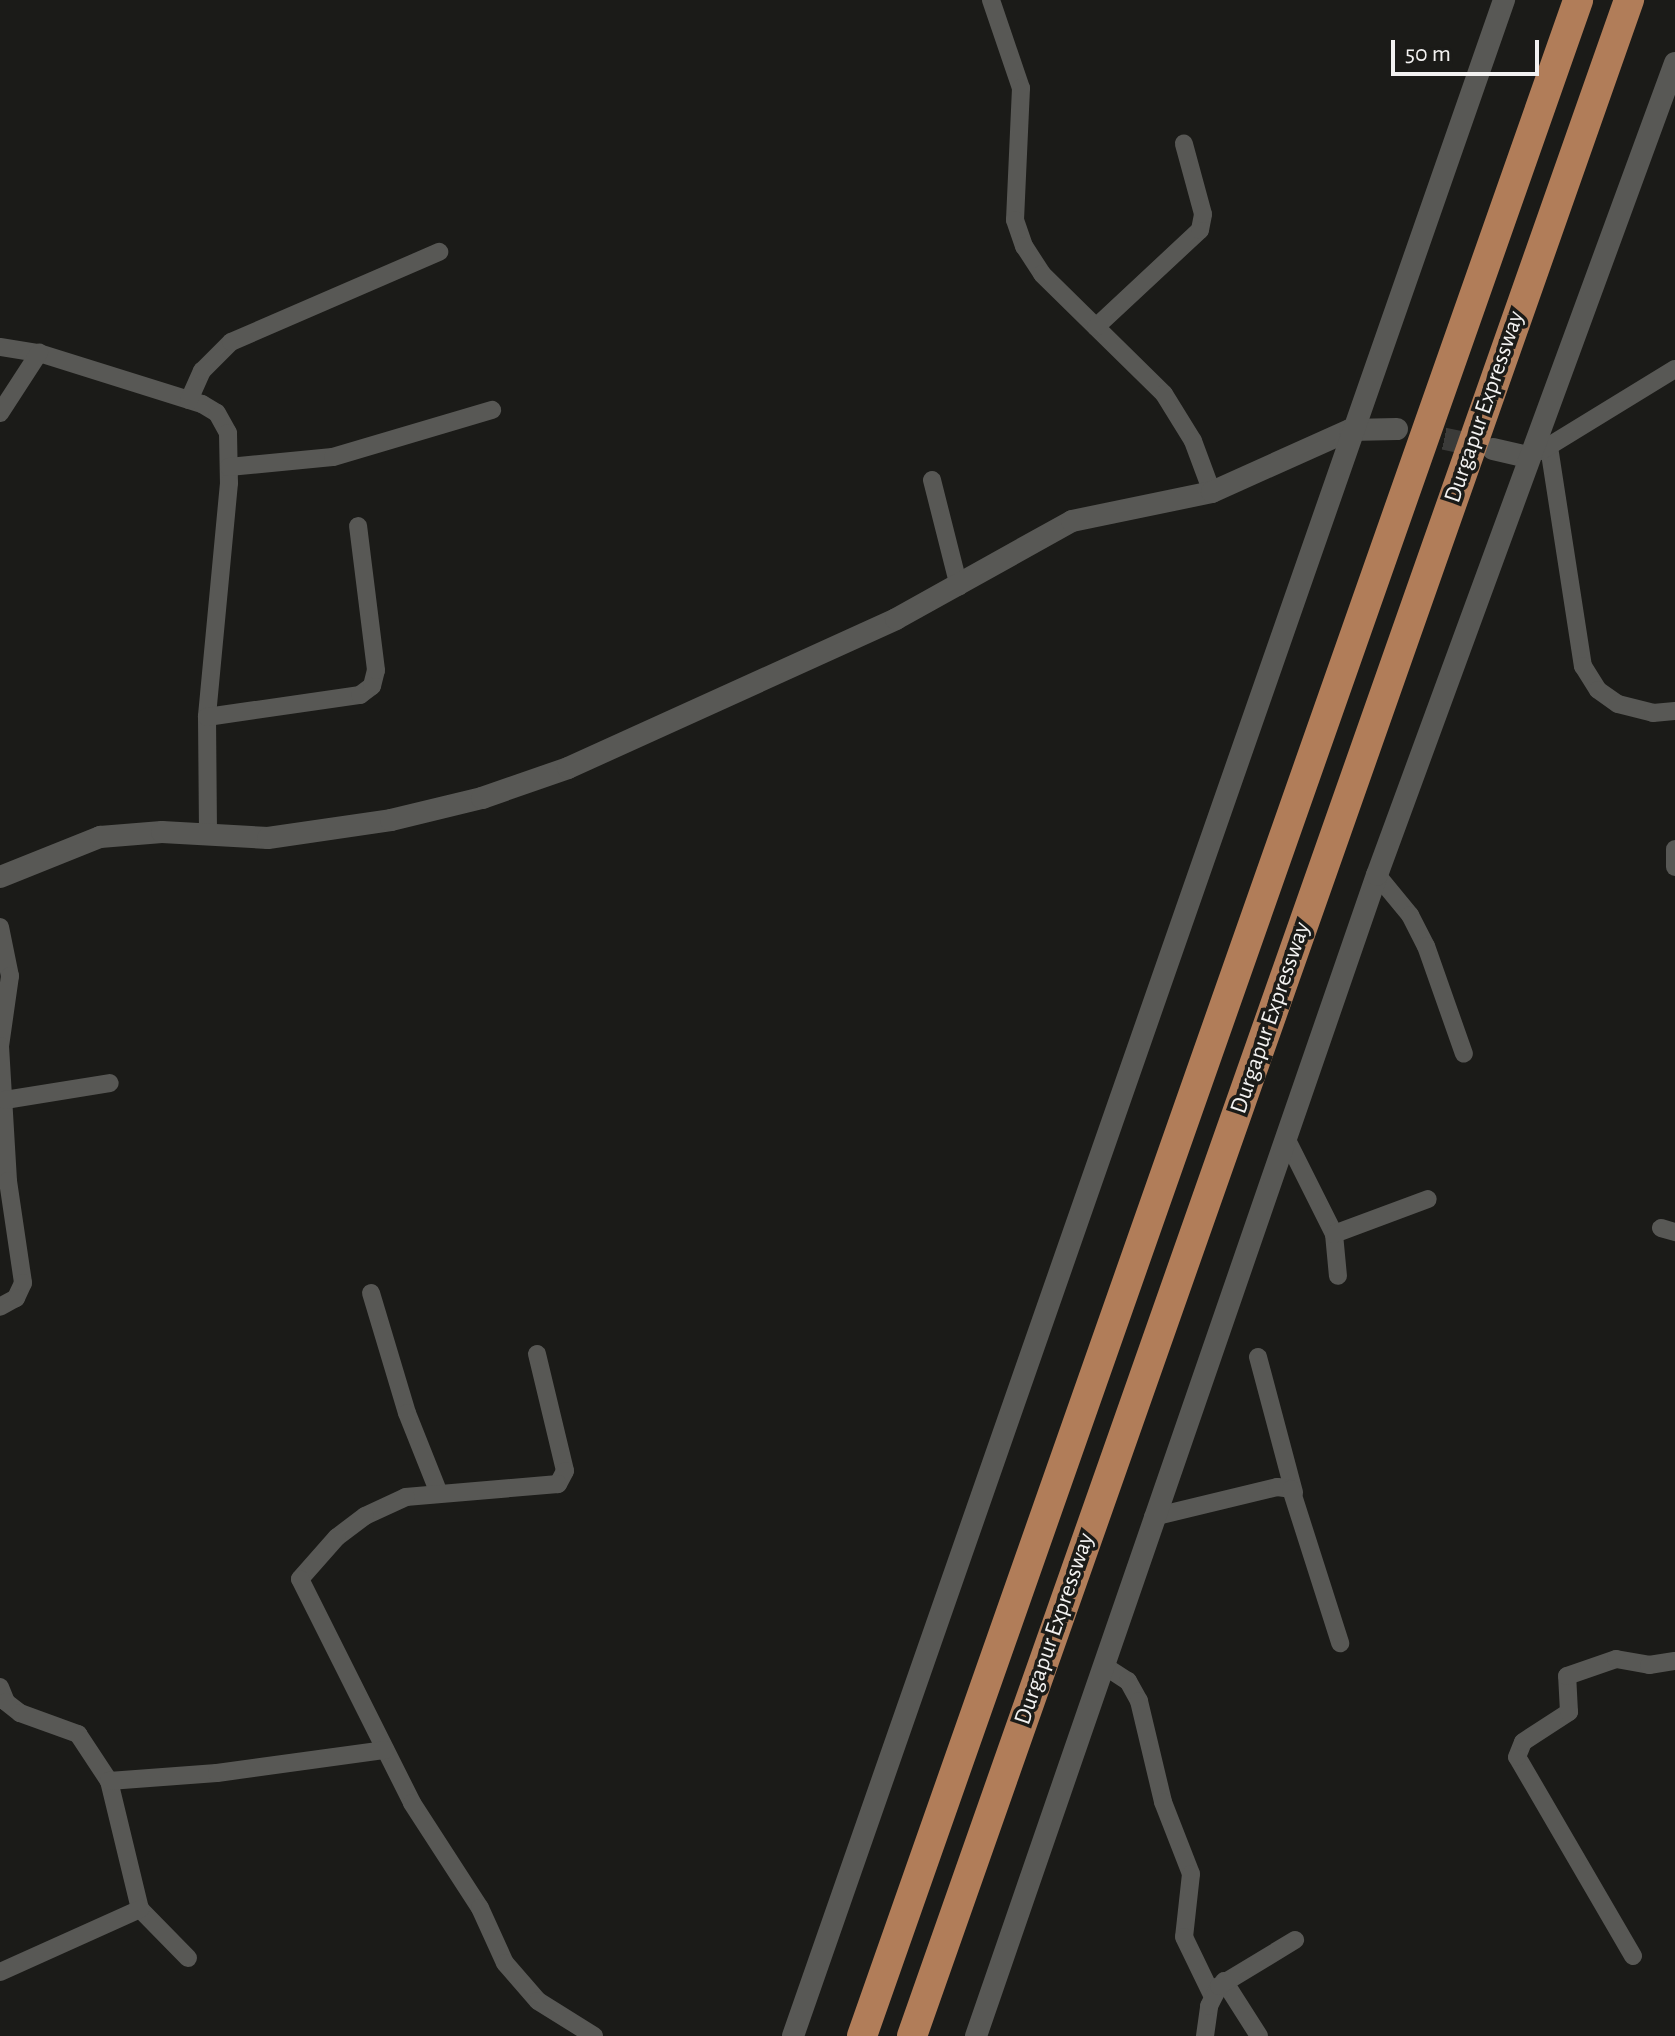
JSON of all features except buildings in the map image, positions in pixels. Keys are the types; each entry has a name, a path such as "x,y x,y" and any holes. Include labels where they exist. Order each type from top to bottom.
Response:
{"highway":[{"name":"Durgapur Expressway","path":"862,2036 1578,0"},
{"name":"Durgapur Expressway","path":"912,2036 1629,0"}],"street":[{"path":"991,0 1021,88 1018,232 1042,274 1170,401 1193,441 1212,492"},
{"path":"793,2036 1173,957 1350,430 1504,0"},
{"path":"976,2036 1377,875 1675,63"},
{"path":"1096,327 1200,230 1203,214 1184,144"},
{"path":"189,400 202,371 231,342 439,252"},
{"path":"0,347 39,353 189,400 217,413 222,421 229,467 207,717 208,833"},
{"path":"0,413 39,353"},
{"path":"1493,449 1529,457 1675,369"},
{"path":"229,467 333,457 492,410"},
{"path":"0,877 100,837 208,833 268,838 391,820 525,784 656,730 959,587 1072,521 1212,492 1350,430 1397,429"},
{"path":"1549,447 1583,666 1598,690 1618,704 1653,713 1675,711"},
{"path":"932,480 959,587"},
{"path":"207,717 360,695 372,686 376,670 358,526"},
{"path":"1675,849 1675,867"},
{"path":"1377,875 1410,915 1426,946 1464,1054"},
{"path":"0,927 10,976 0,1033 5,1100 6,1211 23,1283 16,1298 0,1307"},
{"path":"5,1100 110,1083"},
{"path":"1287,1140 1334,1234 1338,1276"},
{"path":"1334,1234 1428,1199"},
{"path":"371,1293 395,1380 438,1491"},
{"path":"537,1354 565,1471 562,1480 551,1487 438,1491 406,1497 365,1516 337,1537 300,1579 412,1803 480,1908 514,1977 538,2001 594,2036"},
{"path":"1258,1357 1294,1492 1340,1643"},
{"path":"1153,1517 1277,1487 1294,1492"},
{"path":"1633,1956 1517,1757 1523,1742 1569,1712 1567,1676 1616,1659 1649,1665 1675,1661"},
{"path":"1103,1665 1128,1681 1139,1701 1163,1802 1191,1874 1184,1937 1218,1988 1259,2036"},
{"path":"0,1687 6,1702 20,1713 78,1734 109,1781 140,1909 188,1958"},
{"path":"109,1781 217,1773 385,1750"},
{"path":"0,1972 140,1909"},
{"path":"1205,2036 1218,1988 1295,1940"}],"tunnel":[{"path":"1412,432 1484,447"}]}
